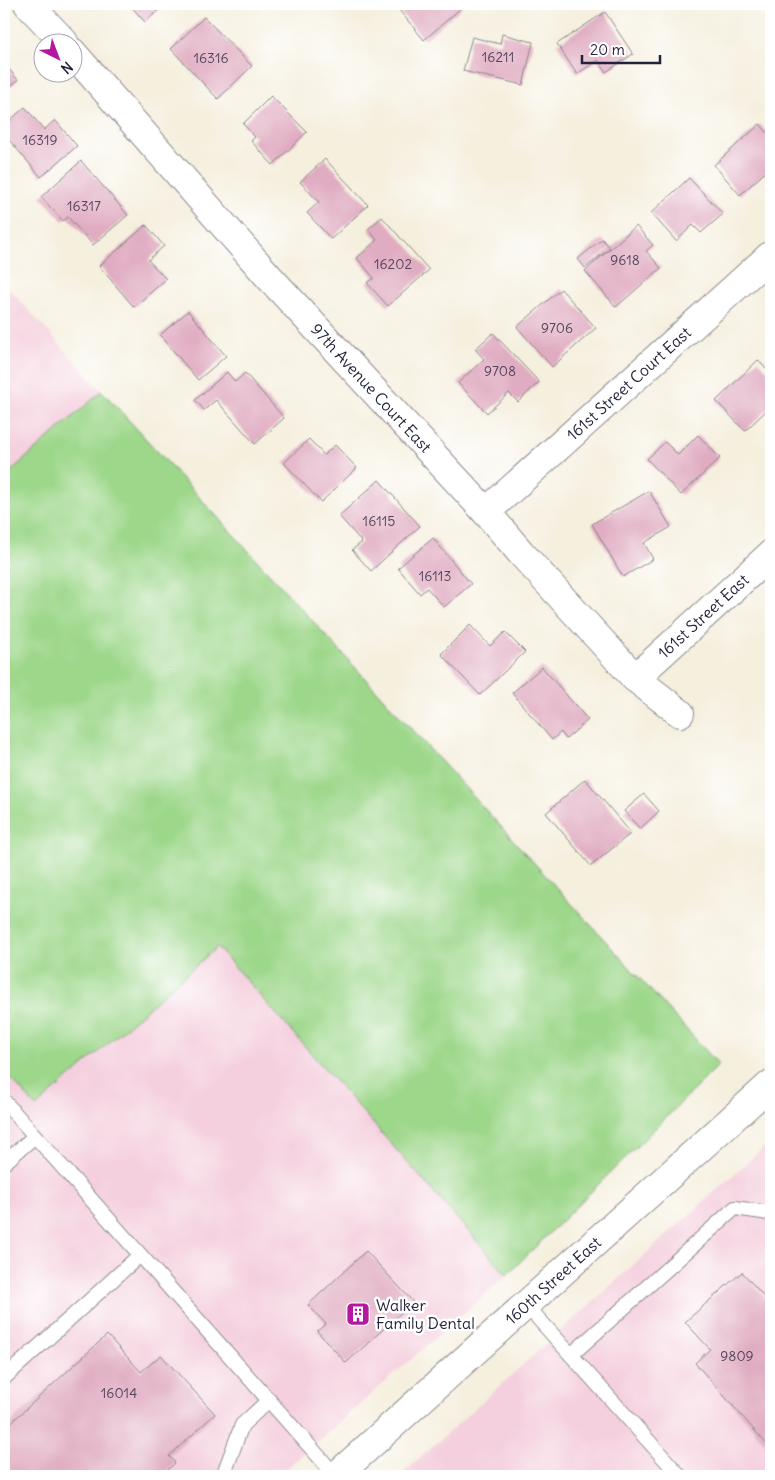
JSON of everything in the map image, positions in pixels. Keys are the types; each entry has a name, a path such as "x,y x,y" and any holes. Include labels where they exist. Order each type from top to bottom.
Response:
{"street":[{"path":"28,4 55,32"},
{"name":"97th Avenue Court East","path":"82,63 269,277 486,512 521,554 635,678 680,713"},
{"name":"161st Street Court East","path":"486,512 771,255"},
{"name":"161st Street East","path":"635,678 771,554"},
{"name":"160th Street East","path":"336,1476 771,1084"}],"lane":[{"path":"4,1101 336,1476"},
{"path":"4,1163 35,1136"},
{"path":"571,1355 735,1208 769,1213 771,1215"},
{"path":"4,1378 140,1255"},
{"path":"526,1305 680,1476"},
{"path":"223,1476 242,1425 269,1400"}],"shaded area":[{"path":"4,283 102,391 4,477"},
{"path":"217,947 507,1275 278,1476 4,1476 4,1071 36,1107"},
{"path":"771,1141 771,1476 400,1476"}],"green space":[{"path":"102,391 719,1065 507,1275 217,947 36,1107 4,1071 4,477"}],"building":[{"path":"129,4 165,4 145,22"},
{"path":"394,4 458,4 461,8 424,40"},
{"path":"605,12 633,54 606,72 598,60 577,74 557,44"},
{"path":"204,17 252,66 218,99 171,49"},
{"path":"502,34 533,42 523,85 463,71 472,37 500,44"},
{"path":"4,63 18,80 4,92"},
{"path":"271,96 307,132 273,165 251,141 255,137 243,124"},
{"path":"25,107 44,130 55,120 77,146 41,177 4,134 4,126"},
{"path":"760,124 771,137 771,167 740,195 714,165"},
{"path":"325,159 368,205 331,239 307,213 319,202 300,182"},
{"path":"81,161 128,215 93,245 68,217 63,221 41,197"},
{"path":"689,178 723,214 701,233 693,225 676,241 651,213"},
{"path":"382,217 429,270 388,306 367,283 374,278 357,258 377,240 368,229"},
{"path":"146,225 164,246 148,260 166,279 134,307 99,266"},
{"path":"636,226 653,245 646,251 661,268 616,307 585,271"},
{"path":"602,239 610,248 585,268 578,259"},
{"path":"561,289 596,328 552,367 517,327"},
{"path":"188,311 226,356 198,380 160,335"},
{"path":"493,333 539,382 518,402 509,393 487,413 458,383 484,359 475,349"},
{"path":"758,360 771,374 771,406 745,431 716,401"},
{"path":"227,372 235,382 245,373 284,418 255,444 216,400 204,410 195,400"},
{"path":"698,435 720,458 681,495 647,459 665,442 678,455"},
{"path":"309,439 324,455 335,445 357,468 321,502 284,463"},
{"path":"379,480 420,526 371,571 352,550 362,542 339,516"},
{"path":"649,491 671,527 644,543 653,559 623,577 592,524"},
{"path":"433,538 471,584 444,607 427,588 420,594 398,568"},
{"path":"470,625 490,646 505,632 525,652 480,695 441,654"},
{"path":"542,667 588,720 566,739 561,732 552,740 512,693"},
{"path":"585,779 631,833 591,866 546,813"},
{"path":"644,794 659,811 640,829 624,811"},
{"name":"Walker Family Dental","path":"366,1251 413,1302 346,1363 317,1331 326,1324 308,1305"},
{"path":"742,1272 766,1299 771,1294 771,1449 695,1363 710,1349 685,1322"},
{"path":"107,1335 141,1372 161,1355 215,1414 169,1456 175,1463 165,1472 169,1476 4,1476 4,1429"}],"place":[{"name":"Walker Family Dental","path":"358,1314"}]}
